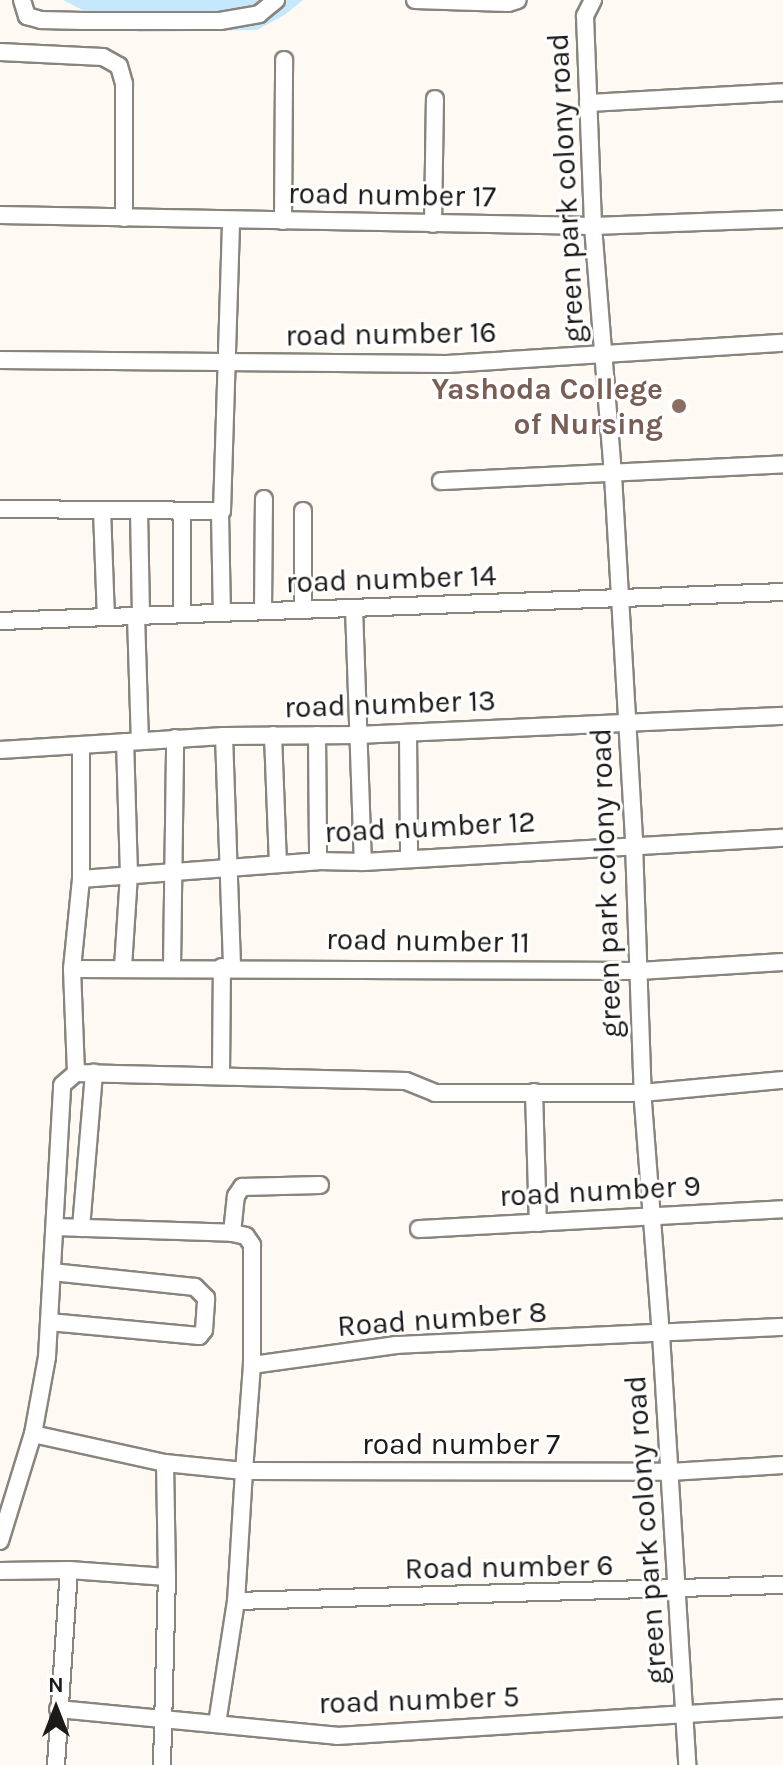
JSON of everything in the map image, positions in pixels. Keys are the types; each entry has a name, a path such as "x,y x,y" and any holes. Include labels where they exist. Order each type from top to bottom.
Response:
{"street":[{"path":"22,0 27,16 41,20 220,21 259,14 276,0"},
{"path":"415,0 508,3 518,0"},
{"name":"green park colony road","path":"593,0 585,16 593,226 613,475 634,844 642,1093 661,1334 687,1765"},
{"path":"0,34 0,52 103,57 119,66 124,84 124,218"},
{"path":"283,221 284,60"},
{"path":"588,103 783,92"},
{"path":"433,224 435,99"},
{"name":"road number 17","path":"0,215 593,226 783,219"},
{"path":"222,613 220,513 231,220"},
{"name":"road number 16","path":"0,360 225,365 447,364 783,343"},
{"path":"441,481 613,475 783,464"},
{"path":"263,611 264,499"},
{"path":"0,509 220,513"},
{"path":"102,510 106,617"},
{"path":"123,967 139,616 139,511"},
{"path":"303,511 303,610"},
{"path":"182,513 182,614"},
{"name":"road number 14","path":"0,621 783,592"},
{"path":"354,608 363,862"},
{"name":"road number 13","path":"0,750 81,748 175,738 359,735 783,716"},
{"path":"408,733 409,859"},
{"path":"273,735 278,864"},
{"path":"317,735 318,861"},
{"path":"221,1075 229,867 224,736"},
{"path":"172,967 176,871 175,738"},
{"path":"81,748 81,879 72,969 85,1073 81,1228"},
{"name":"road number 12","path":"81,879 318,861 363,862 634,844 783,838"},
{"name":"road number 11","path":"72,969 227,967 639,971 783,962"},
{"path":"0,1541 6,1501 33,1434 47,1357 62,1085 85,1073 406,1081 435,1093 642,1093 783,1080"},
{"path":"534,1092 538,1223"},
{"path":"232,1233 236,1196 242,1187 248,1184 320,1185"},
{"name":"road number 9","path":"419,1229 783,1209"},
{"path":"55,1227 232,1233 246,1236 252,1245 252,1365 236,1601 217,1724"},
{"path":"49,1322 199,1336 204,1330 206,1298 195,1287 52,1272"},
{"name":"Road number 8","path":"252,1365 396,1345 783,1327"},
{"name":"road number 7","path":"33,1434 165,1463 244,1471 670,1472 783,1465"},
{"path":"162,1765 166,1719 165,1463"},
{"path":"0,1571 69,1570 167,1577"},
{"path":"56,1765 69,1570"},
{"name":"Road number 6","path":"236,1601 678,1591 783,1585"},
{"name":"road number 5","path":"58,1709 337,1736 783,1708"}],"water":[{"path":"63,0 303,0 286,14 257,30 139,32 115,27"}],"place":[{"name":"Yashoda College of Nursing","path":"679,406"}]}
